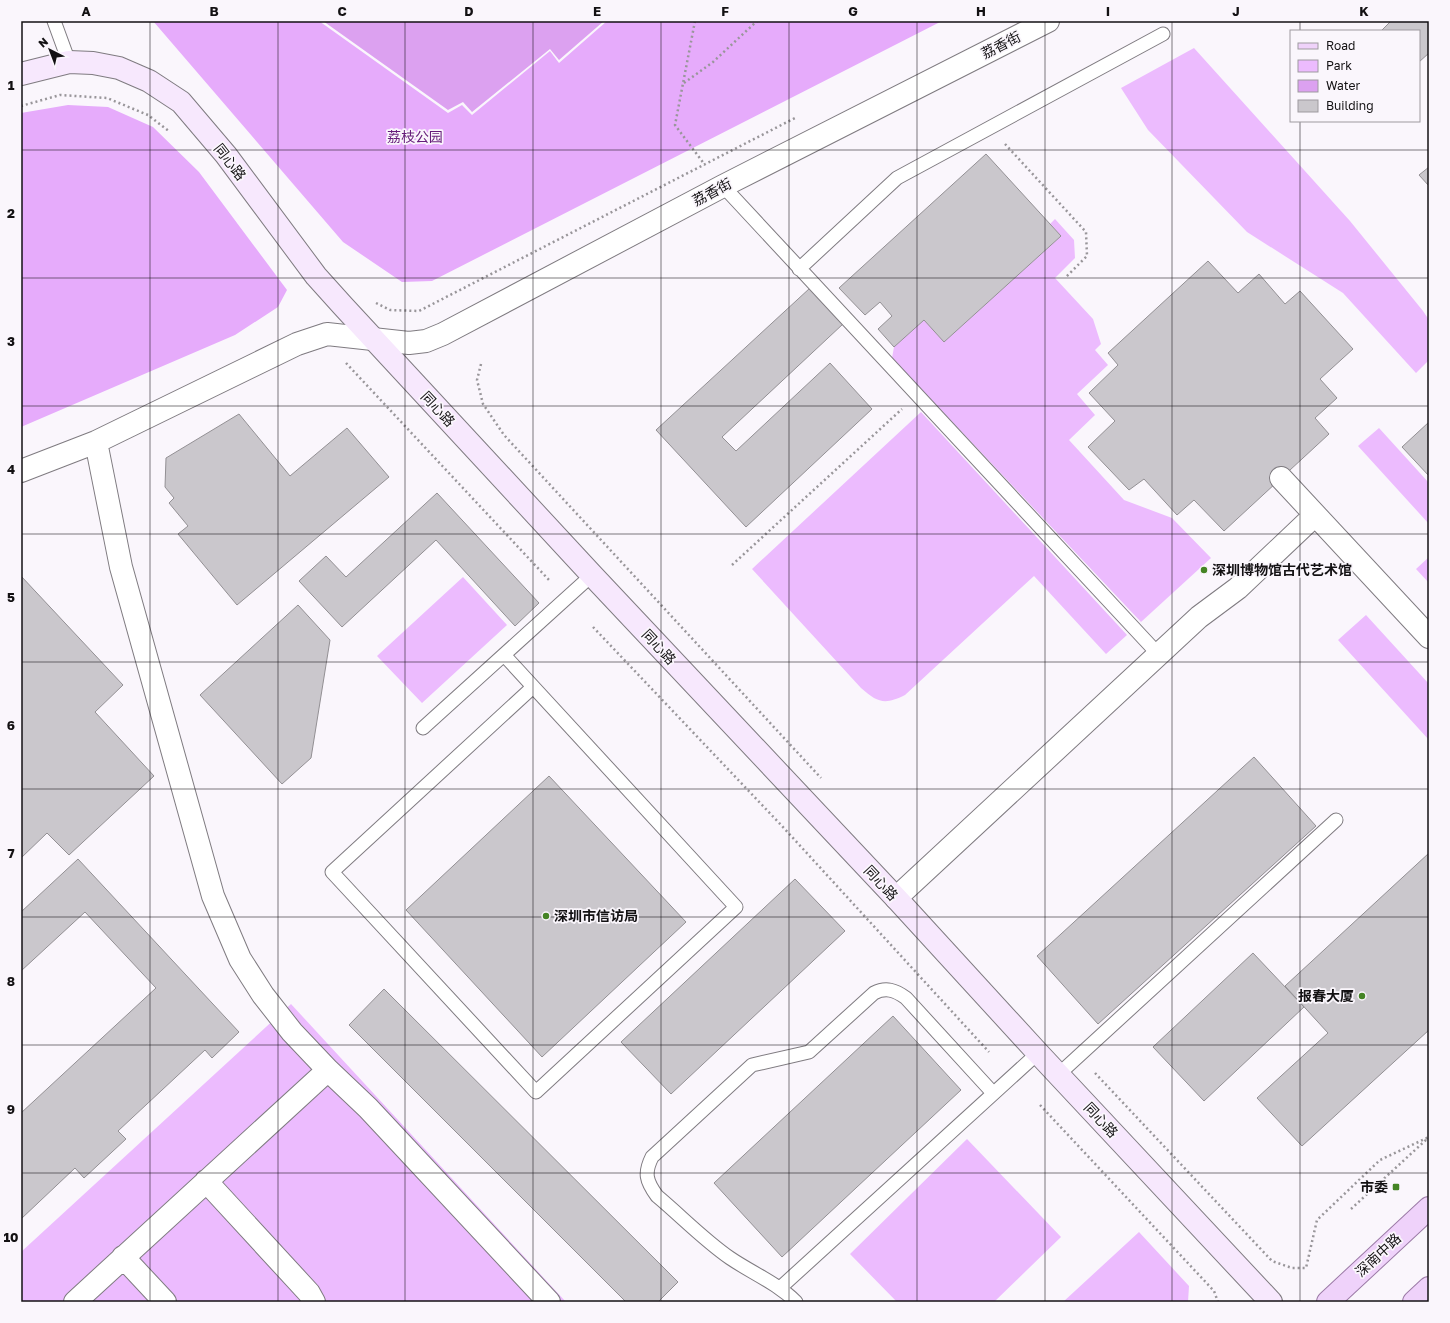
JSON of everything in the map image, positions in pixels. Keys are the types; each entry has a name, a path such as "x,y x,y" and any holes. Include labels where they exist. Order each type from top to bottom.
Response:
{"main road":[{"name":"深南中路","path":"1328,1302 1429,1208"},
{"path":"1414,1302 1429,1288"}],"street":[{"name":"荔香街","path":"21,471 96,442 297,344 327,334 409,343 426,341 443,334 723,186 1048,21"},
{"name":"同心路","path":"21,74 69,62 93,63 119,68 149,81 181,102 226,155 316,276 372,338 592,576 896,898 1038,1053 1271,1302"},
{"path":"96,442 121,568 213,896 240,959 263,996 292,1032 328,1070 368,1108 549,1302"},
{"path":"1281,478 1429,637"},
{"path":"896,898 1199,617 1238,588 1315,515"},
{"path":"75,1302 328,1070"},
{"path":"206,1181 309,1293 314,1302"},
{"path":"123,1257 165,1302"}],"lane":[{"path":"54,21 69,62"},
{"path":"799,269 897,178 1163,34"},
{"path":"723,186 1159,655"},
{"path":"423,728 592,576"},
{"path":"504,655 736,907 536,1092 332,872 533,687"},
{"path":"1058,1074 1336,820"},
{"path":"796,1302 780,1288 730,1258 657,1196 647,1178 648,1166 652,1157 752,1065 810,1052 874,993 880,990 889,989 906,998 993,1093"},
{"path":"780,1288 1038,1053"}],"path":[{"path":"695,21 675,125 704,164 723,186"},
{"path":"683,83 713,62 757,21"},
{"path":"21,106 60,95 107,98 148,115 171,132"},
{"path":"990,127 1086,232 1087,256 1066,277"},
{"path":"374,301 390,310 419,311 704,164"},
{"path":"346,363 549,580"},
{"path":"481,364 477,380 483,404 504,435 822,778"},
{"path":"732,565 917,395"},
{"path":"593,627 782,826 989,1052"},
{"path":"1095,1073 1272,1260 1292,1268 1306,1268 1317,1220 1380,1160 1429,1138"},
{"path":"1040,1105 1214,1291 1218,1302"},
{"path":"1351,1209 1429,1138"}],"green space":[{"name":"荔枝公园","path":"153,21 319,21 448,113 462,105 472,115 550,51 559,63 607,21 942,21 432,281 402,282 343,242"},
{"path":"1194,48 1350,221 1423,311 1429,320 1429,360 1416,373 1343,293 1247,232 1148,130 1121,88"},
{"path":"68,105 108,107 153,127 199,172 287,290 278,307 235,335 21,427 21,113"},
{"path":"1055,219 1074,240 1075,258 1055,278 1093,319 1101,344 1095,350 1108,365 1077,394 1095,415 1069,440 1124,500 1172,518 1211,558 1141,622 892,358 894,347 924,320 944,342 1061,236 1050,224"},
{"path":"921,412 1127,635 1106,654 1034,576 905,695 892,700 882,701 872,697 861,688 752,569"},
{"path":"1379,428 1429,483 1429,524 1358,446"},
{"path":"1429,557 1429,583 1416,569"},
{"path":"463,577 507,625 422,703 377,656"},
{"path":"1366,615 1429,684 1429,740 1338,640"},
{"path":"291,1004 566,1302 21,1302 21,1252"},
{"path":"967,1139 1061,1237 994,1302 897,1302 850,1254"},
{"path":"1139,1232 1189,1286 1188,1302 1063,1302"}],"water":[{"path":"323,21 604,21 559,60 550,49 472,112 463,102 448,110"}],"building":[{"path":"1391,21 1429,21 1429,53 1420,61 1420,30 1382,30"},
{"path":"986,154 1061,236 944,342 924,320 894,347 878,329 892,316 880,302 865,315 839,288"},
{"path":"1429,167 1429,186 1419,175"},
{"path":"1208,261 1238,293 1259,274 1285,304 1300,291 1353,349 1320,379 1337,398 1315,418 1329,434 1224,531 1194,500 1177,515 1144,479 1129,490 1088,447 1115,421 1089,393 1118,365 1108,353"},
{"path":"810,288 843,324 722,437 736,451 830,363 872,409 746,527 656,430"},
{"path":"239,414 290,476 347,428 389,477 237,605 178,534 188,526 169,503 174,498 165,487 166,458"},
{"path":"1429,422 1429,476 1402,447"},
{"path":"437,493 539,603 515,626 436,540 342,627 299,581 326,556 346,577"},
{"path":"21,576 123,685 95,712 154,776 69,855 47,833 21,858"},
{"path":"298,605 330,640 311,758 282,784 200,695"},
{"path":"1254,757 1316,826 1098,1024 1037,956"},
{"name":"深圳市信访局","path":"549,776 686,922 542,1057 406,910"},
{"name":"报春大厦","path":"1429,853 1429,1030 1302,1146 1257,1098 1328,1033 1285,986"},
{"path":"78,859 239,1032 212,1058 205,1050 118,1131 126,1139 84,1178 75,1168 21,1219 21,1113 156,988 85,912 21,971 21,912"},
{"path":"795,879 845,931 671,1094 621,1042"},
{"path":"1253,953 1304,1007 1204,1101 1153,1047"},
{"path":"384,989 678,1282 658,1302 626,1302 349,1025"},
{"path":"893,1016 961,1090 782,1257 714,1183"}],"place":[{"name":"深圳博物馆古代艺术馆","path":"1204,570"},
{"name":"深圳市信访局","path":"546,916"},
{"name":"报春大厦","path":"1362,996"},
{"name":"市委","path":"1396,1187"}]}
